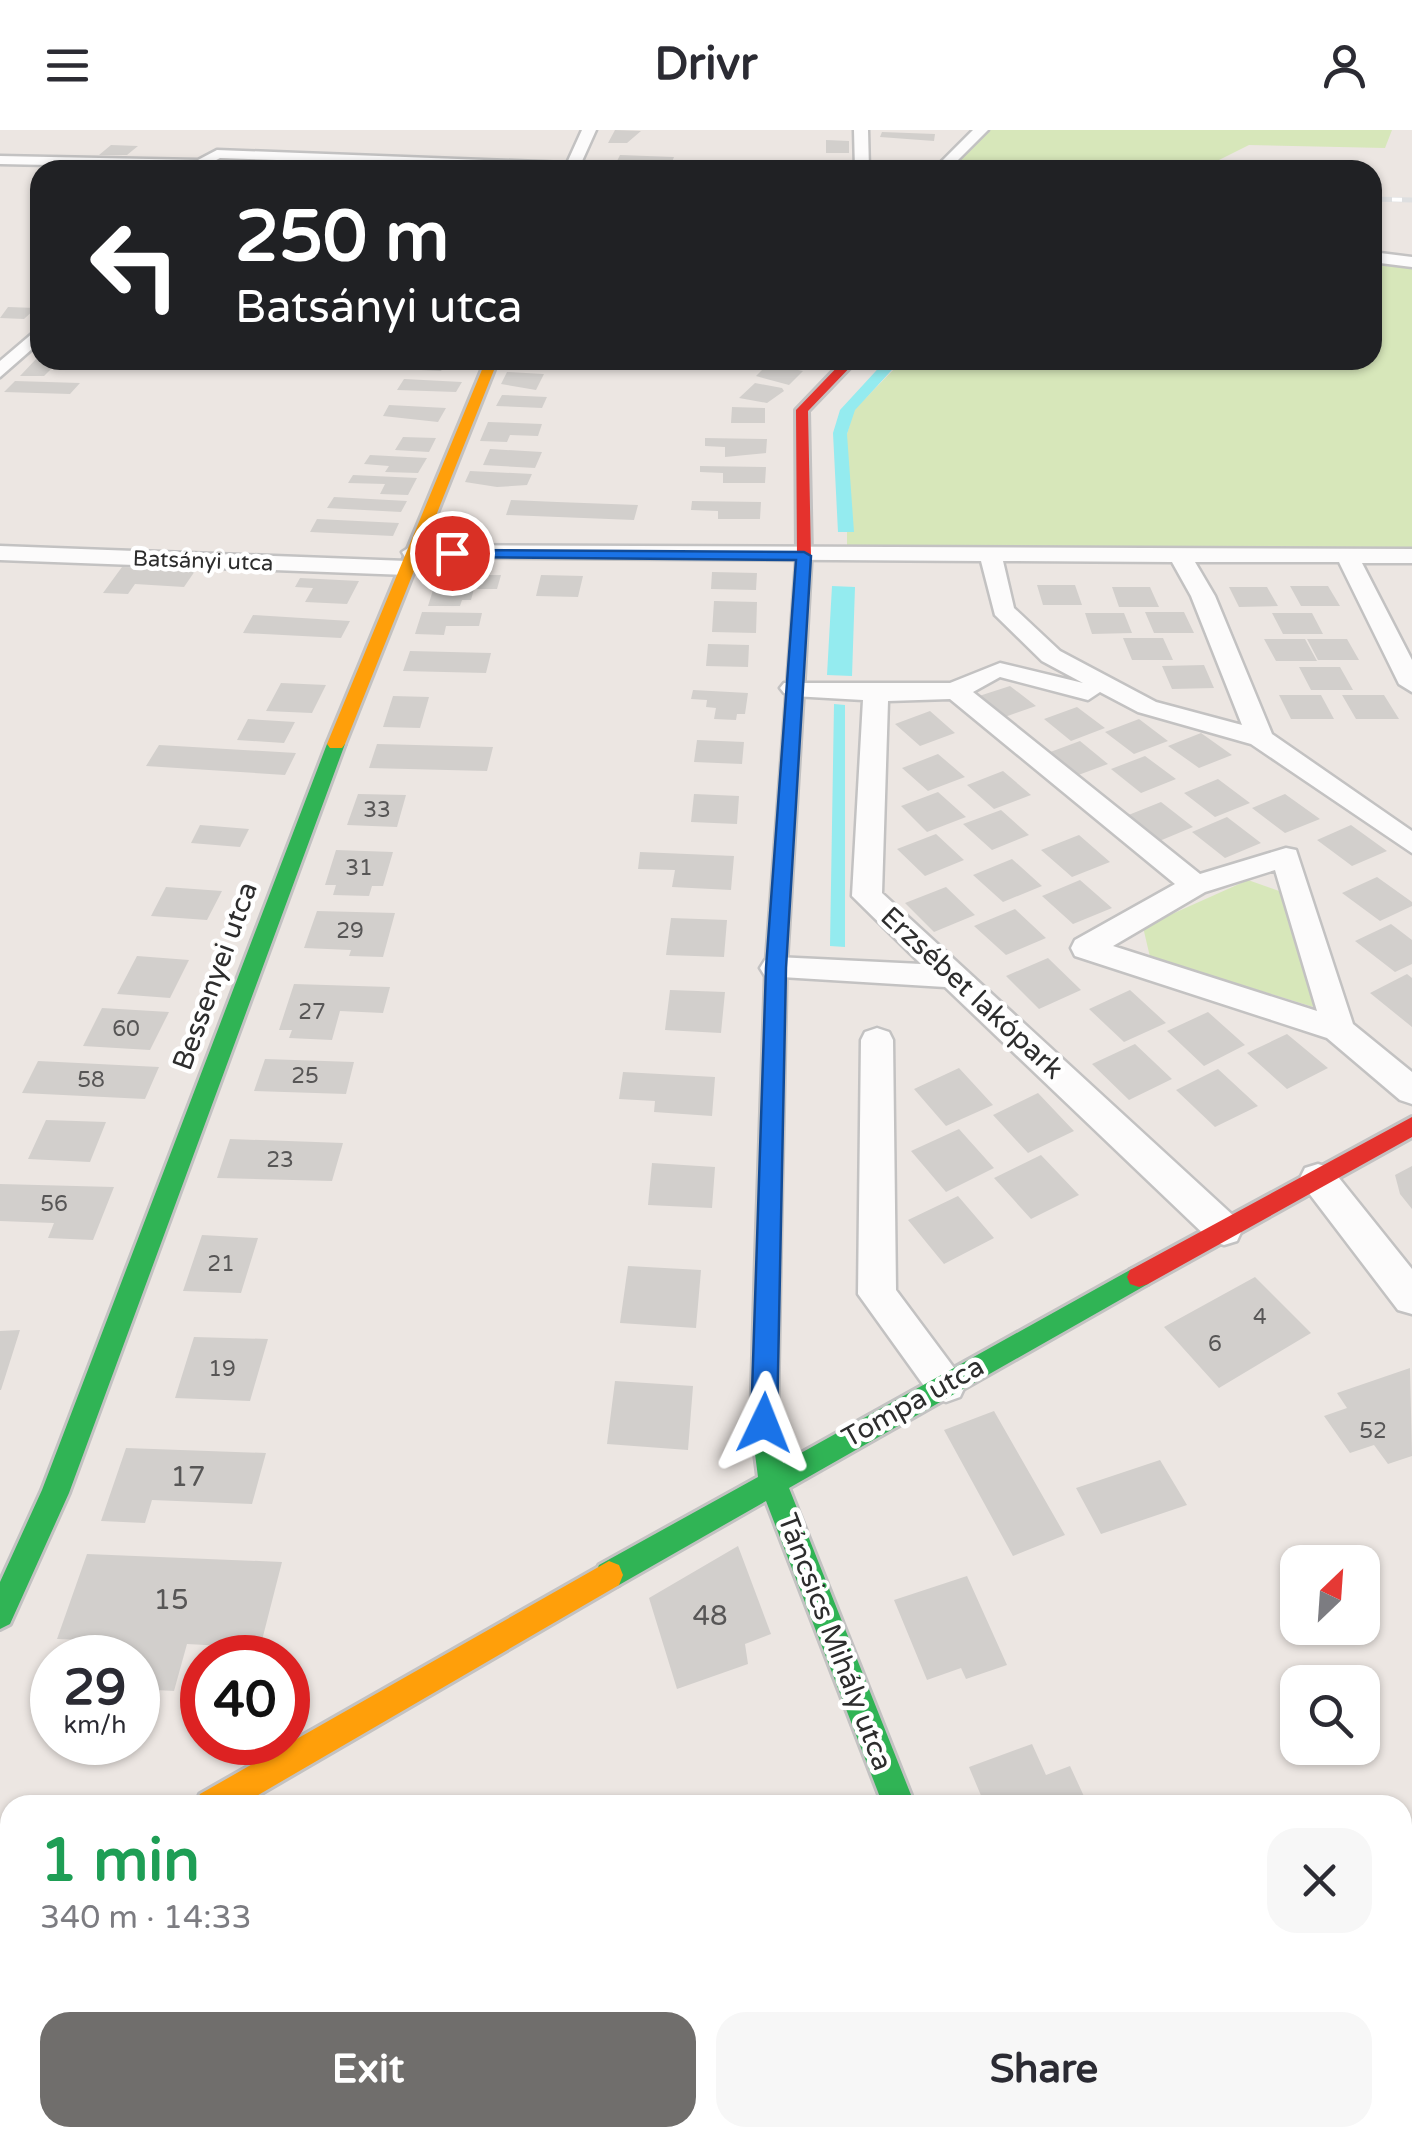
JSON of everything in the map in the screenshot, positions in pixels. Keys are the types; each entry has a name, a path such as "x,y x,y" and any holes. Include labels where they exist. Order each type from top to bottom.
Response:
{"street":[{"path":"576,160 589,130"},
{"path":"861,130 862,160"},
{"path":"950,160 981,130"},
{"path":"208,160 228,142"},
{"path":"217,154 359,160"},
{"path":"0,160 30,161"},
{"path":"1382,259 1412,262"},
{"path":"0,371 30,342"},
{"name":"Bessenyei utca","path":"0,1614 56,1493 288,863 488,370"},
{"name":"Táncsics Mihály utca","path":"841,370 802,410 804,556 776,968 764,1423 772,1480 895,1795"},
{"name":"Batsányi utca","path":"0,553 410,560 804,556"},
{"path":"804,556 1412,556"},
{"path":"991,556 1002,610 1024,636 1061,662 1147,707"},
{"path":"1180,556 1203,596 1260,738"},
{"path":"1347,556 1412,684"},
{"path":"1040,680 1061,662"},
{"path":"793,688 876,693 955,690 986,672 1040,680 1260,738 1412,844"},
{"path":"955,690 1195,885"},
{"name":"Erzsébet lakópark","path":"876,693 867,896 1224,1230"},
{"path":"1339,1030 1286,858 1195,885 1086,948 1339,1030 1412,1090"},
{"path":"776,968 957,978"},
{"path":"877,1040 877,1294 946,1384"},
{"name":"Tompa utca","path":"228,1795 772,1480 1412,1126"},
{"path":"1318,1178 1412,1298"}],"green space":[{"path":"990,130 1392,130 1385,148 1249,145 1219,160 958,160"},
{"path":"1382,263 1412,267 1412,550 847,546 847,434 854,410 893,370 1382,370"},
{"path":"1248,880 1290,895 1320,1009 1150,957 1143,927"}],"water":[{"path":"877,370 892,370 855,410 847,434 854,532 838,532 833,433 840,410"},
{"path":"832,586 855,587 852,676 827,675"},
{"path":"834,704 845,705 845,947 830,946"}],"building":[{"path":"615,130 641,131 627,143 608,143"},
{"path":"882,132 935,134 934,141 880,137"},
{"path":"826,140 849,141 849,153 826,153"},
{"path":"111,145 138,146 127,155 99,155"},
{"path":"620,155 674,157 673,160 618,160"},
{"path":"8,307 30,308 24,319 0,318"},
{"path":"30,365 30,370 50,370 44,376 20,376"},
{"path":"762,370 803,371 789,385 756,376"},
{"path":"507,372 544,374 536,390 501,384"},
{"path":"404,379 462,382 456,392 397,390"},
{"path":"15,381 80,383 70,394 4,392"},
{"path":"755,383 784,391 767,403 739,398"},
{"path":"502,395 547,397 542,408 496,406"},
{"path":"389,405 446,408 438,422 383,416"},
{"path":"732,407 765,408 765,423 731,423"},
{"path":"488,422 542,424 538,436 510,435 507,442 480,441"},
{"path":"403,437 436,438 429,452 395,450"},
{"path":"705,438 767,439 766,453 725,457 725,447 705,446"},
{"path":"490,449 542,452 535,468 483,465"},
{"path":"370,455 427,458 418,473 385,472 389,466 364,464"},
{"path":"700,466 766,467 765,483 723,483 723,473 700,472"},
{"path":"470,471 532,474 527,485 497,487 465,482"},
{"path":"353,475 417,478 408,495 380,494 385,484 348,483"},
{"path":"334,497 407,501 401,512 327,508"},
{"path":"511,500 638,505 634,520 506,515"},
{"path":"692,501 761,502 760,519 718,519 718,511 691,510"},
{"path":"317,519 399,523 393,536 310,532"},
{"path":"122,567 195,571 184,587 135,584 128,594 103,593"},
{"path":"439,571 501,575 497,589 474,589 471,600 462,600 460,606 428,606"},
{"path":"712,572 757,573 756,590 711,589"},
{"path":"541,575 583,576 578,597 536,596"},
{"path":"300,578 359,581 347,604 305,602 313,588 295,587"},
{"path":"1037,585 1075,585 1082,605 1043,605"},
{"path":"1290,586 1328,586 1340,606 1301,606"},
{"path":"1112,587 1150,587 1159,607 1119,607"},
{"path":"1229,587 1267,587 1278,606 1239,607"},
{"path":"714,601 757,602 756,633 712,632"},
{"path":"422,612 482,613 479,626 446,626 444,635 415,634"},
{"path":"1145,612 1184,612 1194,633 1154,633"},
{"path":"1085,613 1124,613 1132,633 1092,634"},
{"path":"1272,613 1312,613 1323,634 1283,634"},
{"path":"253,615 350,621 341,638 243,633"},
{"path":"1123,638 1163,638 1173,660 1132,660"},
{"path":"1264,639 1305,639 1317,661 1276,661"},
{"path":"1307,639 1347,639 1359,660 1318,660"},
{"path":"708,644 749,645 748,667 706,666"},
{"path":"410,651 491,653 486,673 403,671"},
{"path":"1204,665 1214,688 1172,689 1162,666"},
{"path":"1299,667 1340,667 1353,690 1311,690"},
{"path":"281,683 326,685 312,713 266,711"},
{"path":"1010,686 1036,706 1002,718 976,697"},
{"path":"693,690 748,693 745,714 737,714 736,720 714,719 716,708 706,707 707,700 691,699"},
{"path":"1279,695 1321,695 1334,719 1291,719"},
{"path":"1342,695 1384,695 1399,719 1356,719"},
{"path":"393,696 429,697 420,728 383,727"},
{"path":"1077,707 1105,728 1071,741 1044,719"},
{"path":"930,711 955,733 920,746 895,724"},
{"path":"248,719 295,722 284,743 237,740"},
{"path":"1139,719 1168,741 1134,754 1105,732"},
{"path":"1201,733 1232,755 1199,768 1168,746"},
{"path":"697,740 744,742 742,764 694,762"},
{"path":"1080,741 1108,764 1073,777 1045,754"},
{"path":"377,744 493,747 487,771 369,768"},
{"path":"159,745 296,753 285,775 146,766"},
{"path":"938,754 965,777 928,791 902,768"},
{"path":"1145,756 1176,779 1141,793 1111,769"},
{"path":"1003,771 1031,795 994,809 967,785"},
{"path":"1218,779 1250,803 1215,817 1184,793"},
{"path":"938,792 966,817 927,832 901,806"},
{"path":"358,794 406,795 397,827 347,825"},
{"path":"694,794 739,796 737,824 691,822"},
{"path":"1285,794 1320,819 1285,833 1252,808"},
{"path":"1161,802 1193,827 1157,842 1126,816"},
{"path":"1001,810 1029,835 992,850 963,824"},
{"path":"1227,817 1261,843 1225,858 1192,832"},
{"path":"200,825 249,829 240,847 191,843"},
{"path":"1351,825 1387,851 1352,866 1317,840"},
{"path":"936,834 964,860 925,876 897,849"},
{"path":"1079,835 1110,862 1072,877 1041,850"},
{"path":"336,850 393,852 383,886 372,886 369,896 333,895 336,885 325,885"},
{"path":"640,852 734,856 731,890 672,887 675,870 638,869"},
{"path":"1012,859 1042,886 1003,902 973,875"},
{"path":"1377,877 1412,902 1412,906 1380,921 1342,893"},
{"path":"1080,880 1112,908 1073,924 1042,896"},
{"path":"166,887 222,891 207,920 151,916"},
{"path":"946,887 975,915 934,932 905,903"},
{"path":"1015,909 1046,938 1006,955 974,926"},
{"path":"317,911 395,913 383,957 349,956 351,950 304,948"},
{"path":"671,918 727,920 724,957 666,955"},
{"path":"1391,924 1412,940 1412,964 1395,972 1355,941"},
{"path":"137,956 189,960 170,998 117,994"},
{"path":"1048,958 1081,990 1039,1009 1006,976"},
{"path":"1407,974 1412,978 1412,1027 1370,993"},
{"path":"294,984 390,987 383,1013 340,1011 332,1040 289,1038 292,1030 279,1030"},
{"path":"670,990 725,992 721,1033 665,1030"},
{"path":"1130,990 1166,1023 1124,1042 1089,1009"},
{"path":"102,1008 169,1012 150,1050 83,1046"},
{"path":"1208,1012 1245,1045 1204,1066 1167,1031"},
{"path":"1287,1034 1328,1068 1287,1089 1247,1053"},
{"path":"1135,1044 1172,1079 1129,1100 1092,1064"},
{"path":"265,1059 354,1062 346,1094 254,1091"},
{"path":"38,1061 159,1067 145,1099 22,1093"},
{"path":"959,1068 993,1105 946,1126 914,1089"},
{"path":"1218,1069 1258,1106 1215,1127 1176,1090"},
{"path":"623,1072 715,1077 712,1116 654,1112 655,1101 619,1099"},
{"path":"1038,1093 1074,1131 1028,1153 993,1115"},
{"path":"46,1120 106,1122 90,1162 28,1159"},
{"path":"959,1129 994,1168 946,1192 911,1151"},
{"path":"230,1139 343,1143 332,1181 217,1178"},
{"path":"1041,1155 1079,1195 1031,1219 994,1178"},
{"path":"652,1163 715,1167 712,1208 648,1205"},
{"path":"1412,1166 1412,1209 1400,1194 1395,1175"},
{"path":"0,1184 114,1187 93,1240 48,1238 54,1223 0,1221"},
{"path":"958,1196 994,1238 944,1264 908,1220"},
{"path":"202,1235 258,1238 241,1293 183,1291"},
{"path":"628,1266 701,1270 696,1328 620,1323"},
{"path":"1255,1277 1311,1333 1219,1388 1164,1327"},
{"path":"20,1330 1,1390 0,1390 0,1331"},
{"path":"194,1337 268,1339 250,1401 175,1398"},
{"path":"1410,1368 1412,1456 1388,1464 1374,1445 1350,1453 1324,1416 1347,1408 1337,1393"},
{"path":"615,1381 693,1386 688,1450 607,1444"},
{"path":"994,1411 1065,1535 1013,1556 944,1430"},
{"path":"126,1448 266,1453 252,1504 152,1500 145,1523 101,1521"},
{"path":"1160,1460 1187,1505 1101,1534 1076,1488"},
{"path":"738,1546 771,1634 745,1644 748,1664 677,1689 649,1598"},
{"path":"87,1554 282,1562 263,1635 180,1635 180,1669 174,1691 160,1690 160,1635 58,1635"},
{"path":"967,1576 1007,1665 966,1679 961,1668 927,1680 894,1600"},
{"path":"1032,1744 1046,1775 1070,1766 1083,1795 981,1795 969,1767"}],"railway":[{"path":"1382,199 1412,200"}],"traffic: fast":[{"path":"0,1614 55,1493 336,744"},
{"path":"768,1256 764,1423 772,1480 895,1795"},
{"path":"609,1575 1139,1277"}],"traffic: slow":[{"path":"336,744 488,370"},
{"path":"768,1256 776,968 796,678"},
{"path":"228,1795 609,1575"}],"traffic: jam":[{"path":"796,678 804,556 802,410 841,370"},
{"path":"1139,1277 1412,1126"}],"route":[{"path":"452,553 804,556 776,968 764,1423"}]}
